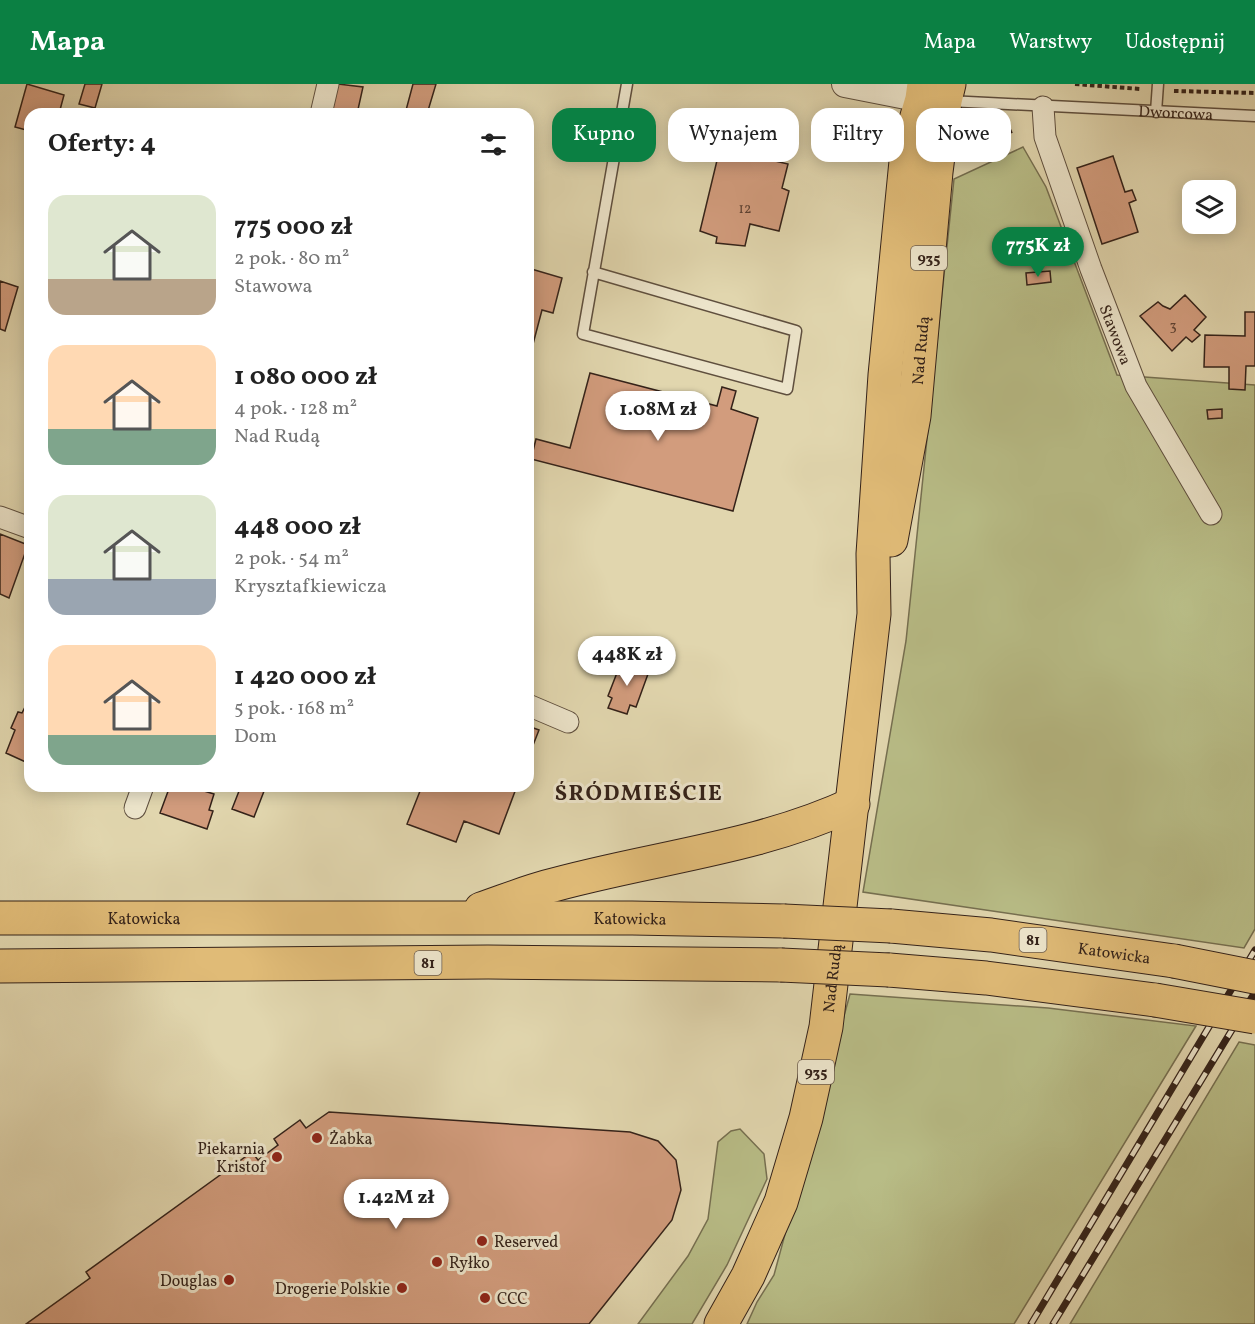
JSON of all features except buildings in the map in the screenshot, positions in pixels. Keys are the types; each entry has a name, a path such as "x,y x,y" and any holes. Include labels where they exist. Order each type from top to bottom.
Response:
{"main road":[{"name":"Nad Rudą","path":"721,1324 748,1276 781,1202 806,1118 826,1027 874,614 888,558 914,416 936,172 935,92"},
{"path":"456,918 545,887 790,829 821,819 853,804"},
{"name":"Katowicka","path":"0,918 632,918 891,926 991,935 1174,961 1255,977"},
{"name":"81","path":"0,966 488,962 782,965 889,970 986,978 1155,1000 1255,1017"}],"street":[{"path":"322,108 328,84"},
{"name":"Dworcowa","path":"845,84 935,92"},
{"name":"Stawowa","path":"1043,107 1045,137 1091,269 1136,386 1211,514"},
{"path":"0,517 24,526"},
{"path":"534,708 568,722"},
{"path":"135,808 141,792"}],"lane":[{"path":"593,272 796,331 787,389 584,334 593,272 627,84"},
{"path":"1156,112 1158,84"},
{"name":"Dworcowa","path":"935,92 1043,107 1255,116"}],"green space":[{"path":"1023,147 1046,187 1117,375 1255,385 1255,929 1244,948 863,892 906,641 954,179 991,162 1011,162 1011,153"},
{"path":"850,994 1048,1008 1196,1026 1014,1324 747,1324 757,1302 774,1275"},
{"path":"1239,1042 1255,1045 1255,1324 1070,1324"},
{"path":"740,1129 764,1154 767,1179 727,1265 692,1324 638,1324 688,1256 708,1219 718,1142 731,1131"}],"railway":[{"path":"1031,1324 1255,950"},
{"path":"1053,1324 1255,992"}],"place":[{"name":"Żabka","path":"317,1138"},
{"name":"Piekarnia Kristof","path":"277,1157"},
{"name":"Reserved","path":"482,1241"},
{"name":"Ryłko","path":"437,1262"},
{"name":"Douglas","path":"229,1280"},
{"name":"Drogerie Polskie","path":"402,1288"},
{"name":"CCC","path":"485,1298"}],"district":[{"name":"ŚRÓDMIEŚCIE","path":"639,792"}]}
